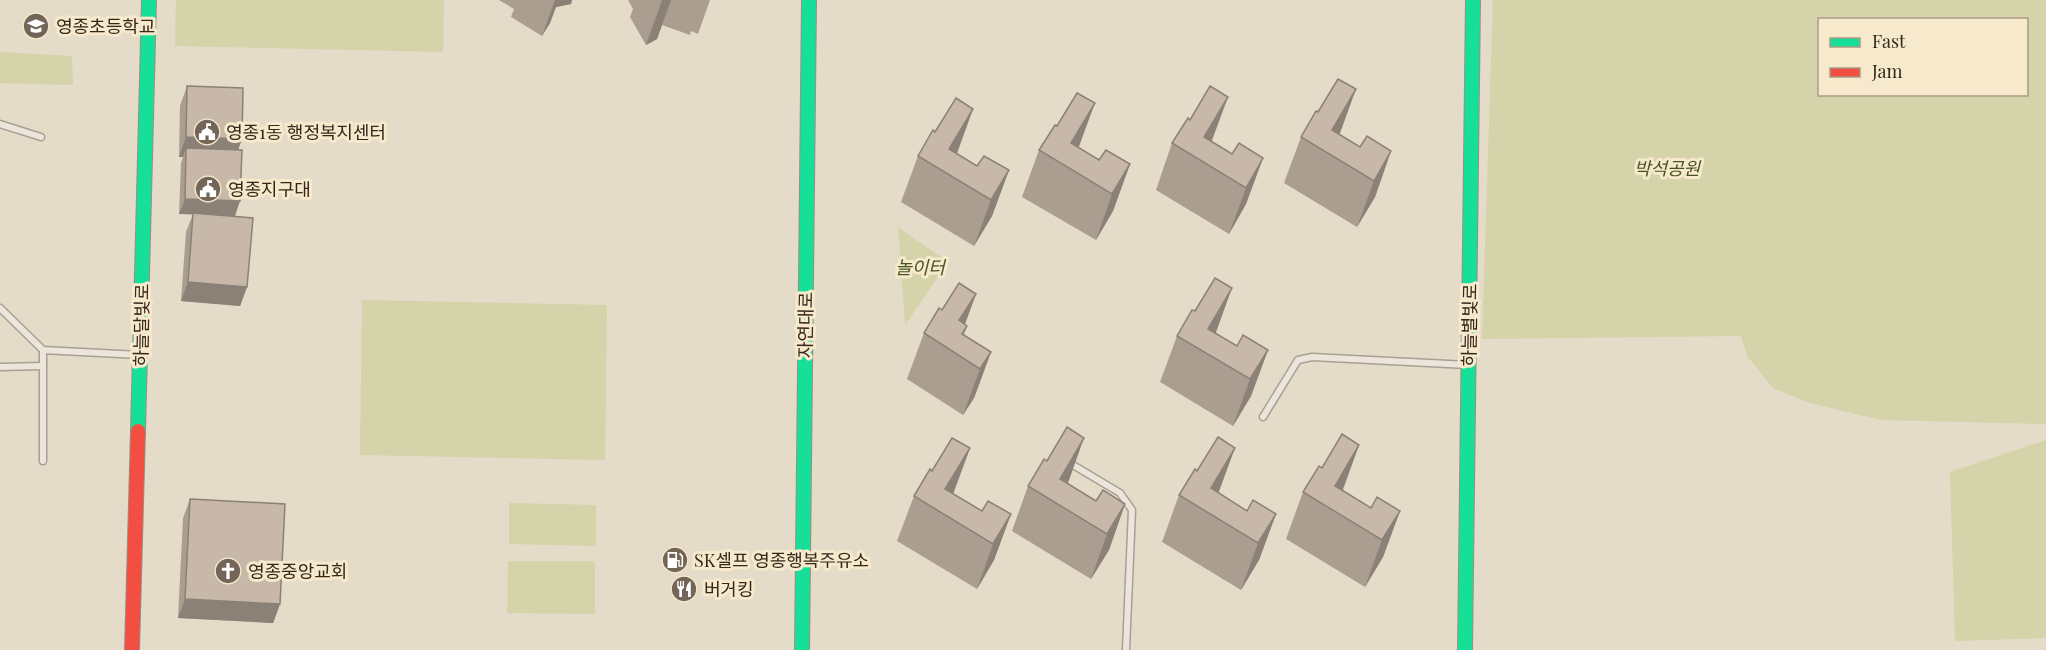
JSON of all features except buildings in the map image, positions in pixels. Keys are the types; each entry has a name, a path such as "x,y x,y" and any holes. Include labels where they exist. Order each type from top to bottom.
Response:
{"street":[{"name":"하늘달빛로","path":"132,650 149,0"},
{"name":"자연대로","path":"802,650 809,0"},
{"name":"하늘별빛로","path":"1465,650 1473,0"}],"lane":[{"path":"0,124 41,137"},
{"path":"0,308 43,350 140,355"},
{"path":"42,461 43,350"},
{"path":"1263,417 1298,360 1312,357 1468,365"},
{"path":"0,367 43,366"},
{"path":"1061,457 1120,494 1132,510 1126,650"}],"green space":[{"path":"176,0 444,0 443,52 175,46"},
{"name":"박석공원","path":"1493,0 2046,0 2046,424 1881,420 1810,403 1773,388 1747,356 1741,336 1482,339"},
{"path":"0,52 72,56 73,85 0,83"},
{"name":"놀이터","path":"898,227 948,262 905,325"},
{"path":"362,300 607,305 605,460 360,455"},
{"path":"2046,440 2046,638 1955,641 1950,472"},
{"path":"509,503 596,505 596,546 509,544"},
{"path":"508,561 595,561 595,614 507,613"}],"traffic: fast":[{"path":"138,431 149,0"},
{"path":"802,650 809,0"},
{"path":"1465,650 1473,0"}],"traffic: jam":[{"path":"132,650 138,431"}],"place":[{"name":"영종초등학교","path":"36,26"},
{"name":"영종1동 행정복지센터","path":"207,132"},
{"name":"영종지구대","path":"208,189"},
{"name":"SK셀프 영종행복주유소","path":"675,560"},
{"name":"영종중앙교회","path":"228,571"},
{"name":"버거킹","path":"684,589"}]}
